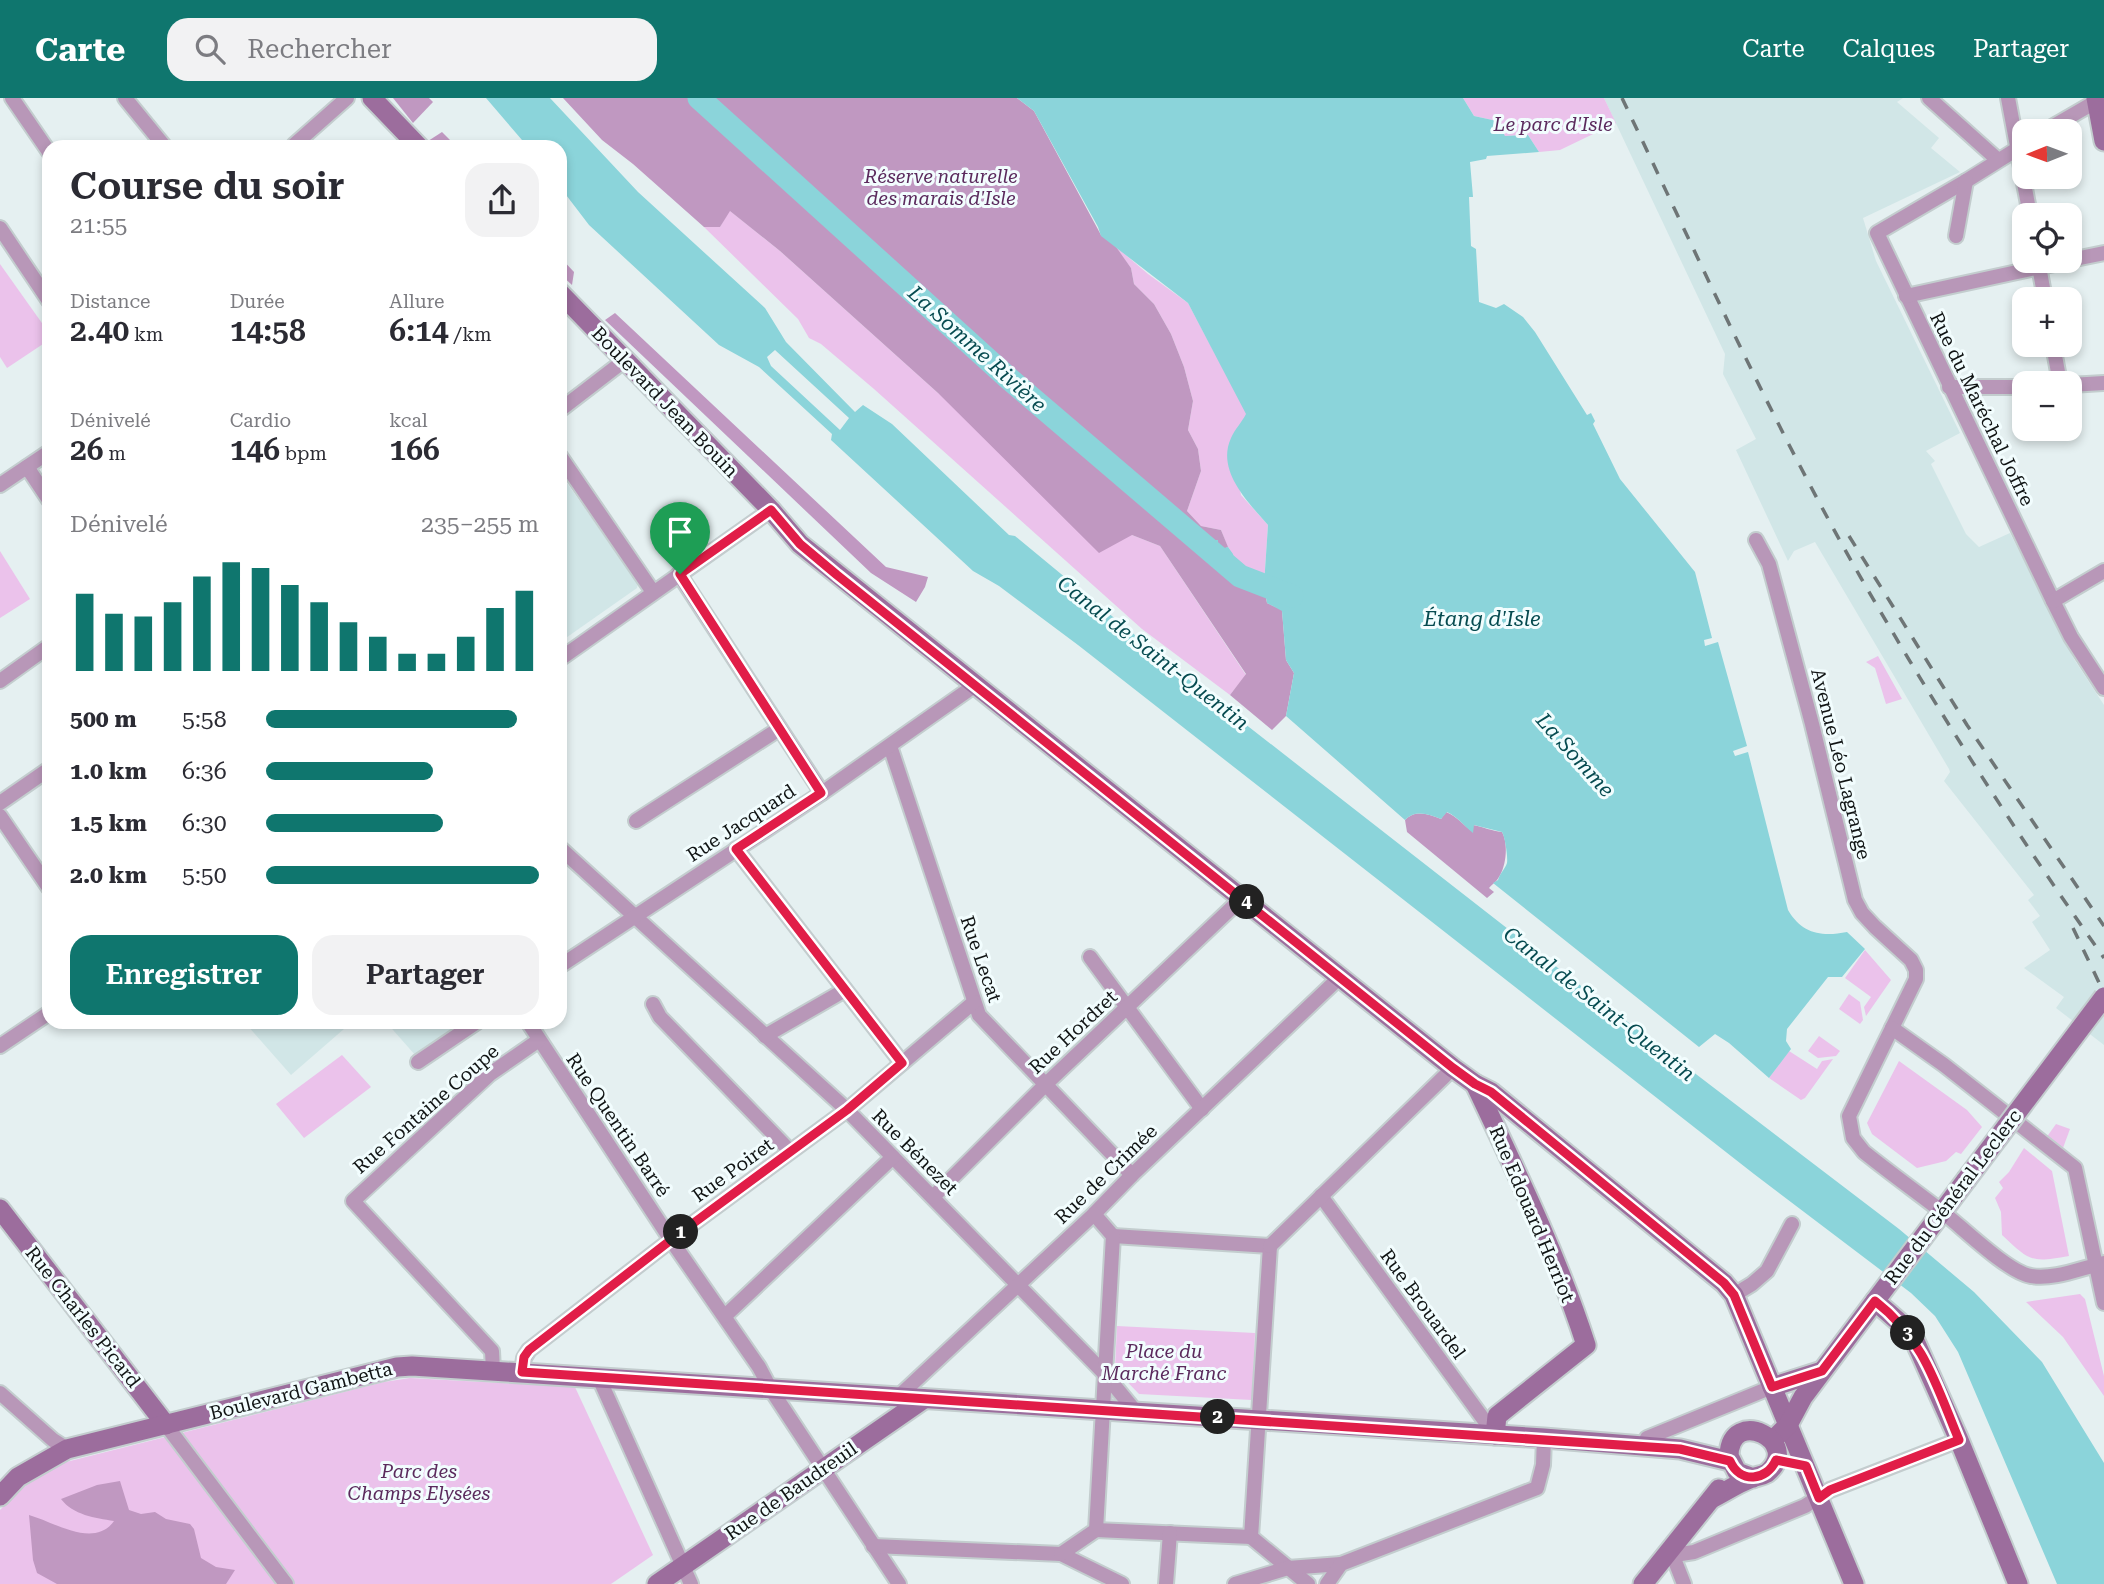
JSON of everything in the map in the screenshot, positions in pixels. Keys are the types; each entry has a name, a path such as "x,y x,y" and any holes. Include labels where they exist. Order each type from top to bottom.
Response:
{"main road":[{"path":"372,98 412,140"},
{"path":"2098,99 2104,141"},
{"name":"Boulevard Jean Bouin","path":"567,300 771,510 800,544 1453,1068 1491,1092 1713,1272 1734,1295"},
{"name":"Rue du Général Leclerc","path":"1772,1445 1794,1402 1802,1397 1822,1371 2104,997"},
{"name":"Rue Edouard Herriot","path":"1475,1084 1572,1305 1586,1345 1497,1416 1495,1435"},
{"path":"1513,1167 1510,1142 1514,1134 1522,1131 1541,1134"},
{"name":"Rue Charles Picard","path":"0,1209 166,1425"},
{"path":"1734,1295 1854,1584"},
{"path":"1878,1296 1915,1341 2018,1584"},
{"name":"Boulevard Gambetta","path":"0,1496 18,1477 67,1449 397,1367 493,1370 1680,1449"},
{"path":"1772,1387 1822,1371"},
{"path":"864,1395 882,1402 886,1411 884,1420 874,1433"},
{"name":"Rue de Baudreuil","path":"657,1584 687,1575 823,1469 925,1399"},
{"path":"1680,1449 1733,1440 1745,1431 1806,1466"},
{"path":"1643,1584 1713,1498 1731,1464 1729,1450 1733,1440"},
{"path":"1772,1445 1798,1446"},
{"path":"1713,1498 1769,1471 1772,1445"},
{"path":"1680,1449 1731,1464 1743,1476 1753,1478"}],"street":[{"path":"12,98 42,142"},
{"path":"125,98 159,140"},
{"path":"300,140 347,98"},
{"path":"1929,98 1998,160"},
{"path":"2008,98 2014,119"},
{"path":"2065,119 2098,99"},
{"path":"1956,236 1966,181 2012,151"},
{"name":"Rue du Maréchal Joffre","path":"1966,181 1877,233 2053,601 2071,636 2104,688"},
{"path":"0,228 42,291"},
{"path":"2082,258 2104,253"},
{"path":"1906,296 2012,270"},
{"path":"567,405 625,360"},
{"path":"2082,385 2104,383"},
{"path":"1949,387 2012,387"},
{"path":"0,485 42,457"},
{"path":"567,466 653,592"},
{"path":"27,467 42,490"},
{"path":"567,654 771,510"},
{"name":"Avenue Léo Lagrange","path":"1756,540 1769,564 1855,900 1862,913 1875,927 1911,960 1916,971 1916,979 1892,1028"},
{"path":"2053,601 2104,571"},
{"path":"680,574 821,793"},
{"path":"0,681 42,651"},
{"name":"Rue Jacquard","path":"567,960 821,793 974,686"},
{"path":"636,821 779,729"},
{"name":"Rue Lecat","path":"890,746 979,1014 1132,1175"},
{"path":"0,803 42,774"},
{"path":"0,816 42,878"},
{"path":"736,849 902,1063"},
{"name":"Rue Bénezet","path":"567,854 847,1110 1104,1373 1136,1412"},
{"name":"Rue Hordret","path":"933,1197 1046,1084 1242,898"},
{"path":"1090,957 1202,1109"},
{"name":"Rue de Crimée","path":"898,1397 1094,1214 1340,977"},
{"path":"765,1036 845,990"},
{"name":"Rue Poiret","path":"522,1372 524,1357 529,1350 671,1240 847,1110 974,1002"},
{"path":"653,1004 660,1017 790,1152"},
{"path":"0,1046 42,1018"},
{"path":"2100,1264 2033,1277 2020,1274 1864,1152 1850,1129 1849,1116 1892,1028 2075,1168 2100,1264 2104,1303"},
{"path":"418,1062 467,1029"},
{"name":"Rue Quentin Barré","path":"532,1029 671,1240 725,1316 899,1584"},
{"name":"Rue Fontaine Coupe","path":"493,1370 492,1351 352,1201 490,1074 539,1040"},
{"path":"1251,1537 1270,1246 1453,1068"},
{"path":"725,1316 893,1157"},
{"name":"Rue Brouardel","path":"1321,1196 1495,1435"},
{"path":"1094,1214 1113,1236 1096,1530"},
{"path":"1734,1295 1752,1284 1767,1270 1792,1224"},
{"path":"1113,1236 1270,1246"},
{"path":"599,1378 687,1575"},
{"path":"1636,1445 1647,1438 1772,1387"},
{"path":"0,1393 67,1449"},
{"path":"166,1425 286,1584"},
{"path":"1234,1584 1288,1568 1341,1564 1537,1488 1543,1465 1544,1438"},
{"path":"1671,1551 1681,1554 1694,1552 1819,1498 1830,1490 1959,1440"},
{"path":"1060,1554 1096,1530 1251,1537 1308,1584"},
{"path":"1166,1584 1170,1533"},
{"path":"873,1546 1060,1554 1122,1584"},
{"path":"1671,1551 1684,1584"},
{"path":"1327,1584 1341,1564"}],"shaded area":[{"path":"1604,98 1903,98 1897,102 1939,138 1931,148 1960,172 1863,218 1876,261 1960,433 1926,451 1935,461 1931,464 1966,534 1979,547 2010,533 2074,659 2104,705 2104,1045 2056,1008 2064,997 2024,968 2050,950 2032,922 2040,916 2028,900 2034,895 1944,781 1949,769 1815,542 1794,551 1788,561 1736,450 1756,439 1723,374 1725,354"},
{"path":"567,483 638,584 637,588 567,637"},
{"path":"251,1029 344,1029 291,1075"},
{"path":"392,1029 453,1029 416,1056"}],"green space":[{"path":"393,98 429,98 433,102 413,123"},
{"name":"Réserve naturelle des marais d'Isle","path":"563,98 1017,98 1034,111 1101,235 1114,244 1131,268 1134,284 1154,304 1171,334 1193,401 1188,430 1198,449 1201,471 1187,511 1201,526 1221,530 1228,547 1224,549 1218,546 1218,540 1201,540 1205,546 1212,548 1214,562 1218,561 1223,570 1239,578 1240,576 1264,585 1267,603 1282,610 1286,660 1294,673 1286,716 1272,730 1230,695 1246,674 1160,546 1132,535 1099,553 938,393 780,251 730,211 720,227 704,227 602,140"},
{"name":"Le parc d'Isle","path":"1463,98 1604,98 1616,123 1560,150 1539,152 1528,135 1505,136 1497,121 1474,116"},
{"path":"442,132 450,140 430,140"},
{"path":"729,210 780,251 938,393 1132,535 1160,546 1246,675 1230,695 1142,629 874,389 821,344 809,338 798,319 704,227 720,227"},
{"path":"1114,245 1188,303 1247,414 1232,437 1241,495 1268,525 1264,585 1242,577 1221,530 1201,526 1187,511 1201,471 1198,449 1188,430 1193,401 1184,367 1171,334 1154,304 1134,284 1131,268"},
{"path":"0,264 42,323 42,345 7,368 0,357"},
{"path":"567,264 574,272 572,285 567,280"},
{"path":"615,313 886,567 928,577 916,602 871,573 605,320"},
{"path":"0,551 30,599 0,618"},
{"path":"1878,656 1902,699 1886,704 1875,668 1866,662"},
{"path":"1446,812 1473,832 1473,825 1502,832 1506,850 1504,863 1500,875 1489,888 1494,892 1487,898 1407,832 1405,820 1413,814 1441,819"},
{"path":"1865,950 1891,980 1866,1016 1864,1007 1871,997 1845,978"},
{"path":"1849,994 1860,1002 1863,1020 1860,1024 1839,1009"},
{"path":"1819,1036 1840,1051 1836,1056 1818,1058 1808,1051"},
{"path":"1789,1051 1817,1069 1822,1061 1833,1059 1801,1100 1769,1078"},
{"path":"342,1055 371,1087 304,1138 276,1104"},
{"path":"1899,1061 1967,1110 1982,1127 1961,1154 1956,1152 1946,1161 1917,1168 1872,1134 1867,1123"},
{"path":"2056,1124 2070,1129 2063,1148 2059,1149 2046,1138"},
{"path":"2024,1148 2052,1171 2069,1256 2031,1258 2002,1235 2001,1212 1995,1198 2003,1188 1999,1182 2009,1172"},
{"path":"2080,1294 2085,1299 2104,1376 2104,1396 2063,1337 2026,1302"},
{"name":"Place du Marché Franc","path":"1117,1326 1255,1333 1252,1400 1139,1394 1115,1369"},
{"name":"Parc des Champs Elysées","path":"410,1378 575,1387 653,1555 611,1584 0,1584 0,1510 28,1484 62,1463 384,1382"},
{"path":"120,1481 129,1510 141,1514 155,1512 166,1519 190,1524 194,1529 201,1558 216,1567 235,1570 226,1584 57,1584 37,1573 33,1560 29,1515 73,1531 96,1533 106,1529 114,1521 78,1512 61,1499 97,1485"}],"water":[{"name":"Canal de Saint-Quentin","path":"486,98 550,98 638,192 765,308 786,342 855,412 863,405 892,424 1009,535 1015,536 1199,688 1612,1010 1899,1229 1974,1292 2042,1362 2104,1463 2104,1584 2057,1584 1958,1352 1935,1316 1911,1293 1754,1174 1078,645 999,586 973,571 831,440 832,434 759,367 719,345 589,225 567,196 567,140 522,140","holes":["775,350 849,418 840,430 771,366 767,357"]},
{"name":"Étang d'Isle","path":"1017,98 1463,98 1474,116 1497,121 1505,136 1528,135 1539,152 1487,156 1486,159 1470,162 1473,197 1469,197 1471,246 1476,249 1479,302 1496,308 1504,304 1523,317 1535,332 1587,415 1591,413 1595,421 1593,424 1620,479 1695,572 1712,638 1704,640 1705,646 1718,642 1747,746 1733,751 1735,756 1748,752 1788,910 1806,929 1821,934 1847,932 1865,949 1842,977 1828,977 1787,1029 1786,1041 1791,1049 1769,1078 1715,1034 1699,1047 1493,883 1498,880 1507,863 1502,832 1474,825 1473,833 1447,812 1441,819 1427,814 1413,814 1405,820 1286,716 1294,673 1286,660 1282,611 1267,603 1264,585 1268,525 1236,485 1228,462 1227,450 1231,438 1246,414 1188,303 1101,236 1034,111"},
{"path":"1201,540 1218,540 1218,546 1228,547 1233,554 1239,578 1233,574 1225,574 1218,561 1214,562 1212,548 1202,544"}],"waterway":[{"name":"La Somme Rivière","path":"699,98 1007,377 1240,576 1292,596"}],"railway":[{"path":"1622,98 1764,396 1857,571 1976,768 2104,958"},
{"path":"1849,536 1967,725 2104,926"},
{"path":"2073,928 2104,993"}],"route":[{"path":"771,510 800,544 974,686 1453,1068 1491,1092 1573,1162 1713,1272 1734,1295 1772,1387 1822,1371 1875,1301 1899,1322 1915,1341 1959,1440 1830,1490 1819,1498 1806,1466 1776,1460 1763,1475 1749,1478 1737,1472 1730,1461 1680,1449 522,1372 524,1357 529,1350 676,1236 847,1110 902,1063 736,849 821,793 680,574 771,510"}],"water label":[{"name":"La Somme","path":"1575,755"}]}
